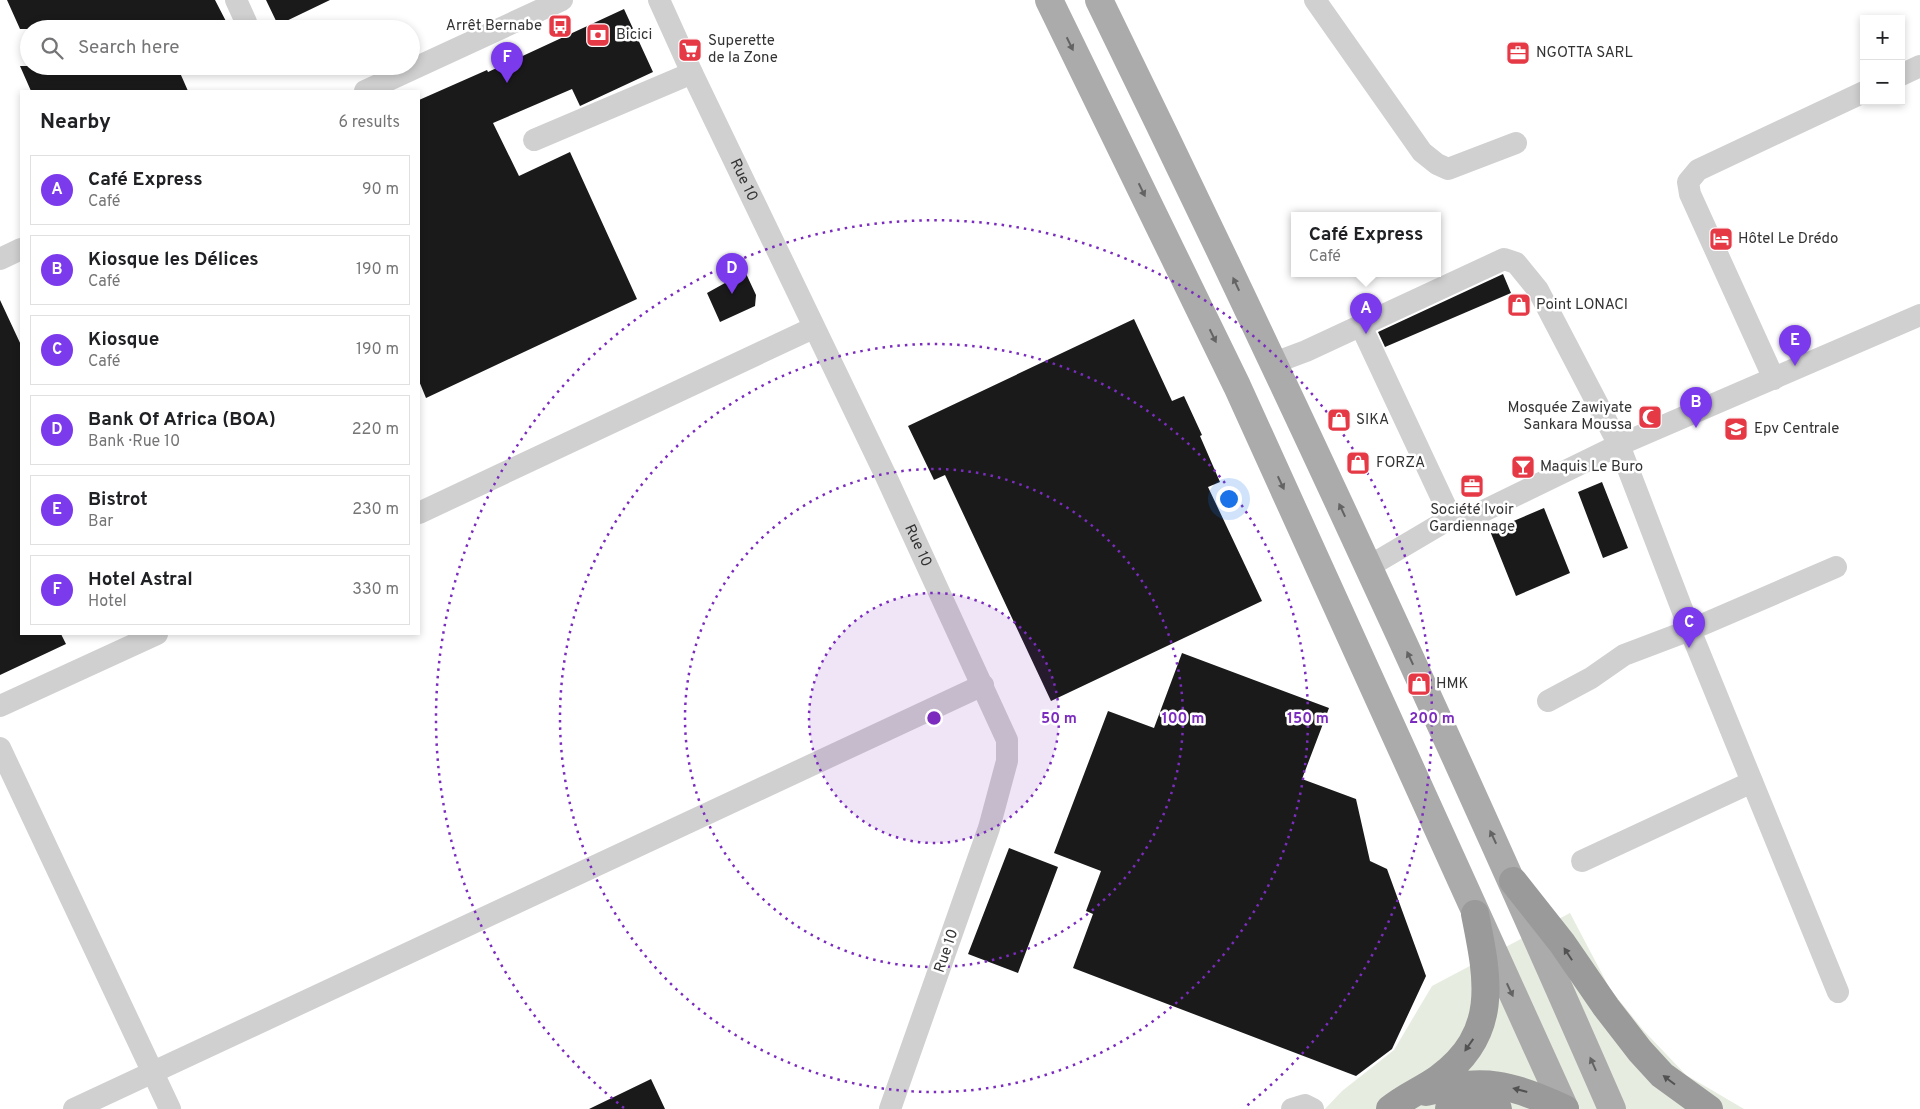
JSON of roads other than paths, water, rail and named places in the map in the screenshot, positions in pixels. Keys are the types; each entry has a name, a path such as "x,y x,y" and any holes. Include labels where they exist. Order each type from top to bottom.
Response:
{"highway":[{"path":"1513,881 1562,943 1606,1008 1640,1051 1662,1074 1709,1109"},
{"path":"1401,1102 1451,1068 1473,1039 1483,1020 1487,998 1482,948 1475,914"},
{"path":"1401,1102 1456,1084 1479,1083 1505,1086 1530,1093 1565,1109"},
{"path":"1449,1109 1472,1107 1498,1109"}],"main road":[{"path":"1049,0 1237,386 1565,1109"},
{"path":"1099,0 1274,363 1368,566 1513,881 1612,1109"}],"street":[{"path":"236,0 245,20"},
{"path":"420,66 562,0"},
{"name":"Rue 10","path":"660,0 692,73 813,328 884,472 1007,740 1007,762 989,828 890,1109"},
{"path":"1315,0 1422,152 1437,164 1448,169 1516,143"},
{"path":"1905,73 1920,66"},
{"path":"534,140 692,73"},
{"path":"367,90 400,75"},
{"path":"1774,379 1690,194 1688,182 1698,170 1860,94"},
{"path":"0,259 20,249"},
{"path":"1274,363 1306,351 1504,259 1511,260 1538,290 1619,444 1690,630 1838,992"},
{"path":"1361,326 1451,518 1456,521 1465,520 1619,444 1920,315"},
{"path":"420,513 813,328"},
{"path":"1368,566 1451,518"},
{"path":"1548,701 1591,678 1624,655 1690,630 1836,567"},
{"path":"0,706 155,635"},
{"path":"74,1109 983,685"},
{"path":"0,748 170,1109"},
{"path":"1582,861 1752,782"},
{"path":"1292,1109 1305,1105 1314,1109"}],"place":[{"name":"Arrêt Bernabe","path":"560,26"},
{"name":"Bicici","path":"598,35"},
{"name":"Superette de la Zone","path":"690,50"},
{"name":"NGOTTA SARL","path":"1518,53"},
{"name":"Hotel Astral","path":"507,83"},
{"name":"Hôtel Le Drédo","path":"1721,239"},
{"name":"Bank Of Africa (BOA)","path":"732,294"},
{"name":"Point LONACI","path":"1519,305"},
{"name":"Café Express","path":"1366,334"},
{"name":"Bistrot","path":"1795,366"},
{"name":"Mosquée Zawiyate Sankara Moussa","path":"1650,417"},
{"name":"SIKA","path":"1339,420"},
{"name":"Kiosque les Délices","path":"1696,428"},
{"name":"Epv Centrale","path":"1736,429"},
{"name":"FORZA","path":"1358,463"},
{"name":"Maquis Le Buro","path":"1523,467"},
{"name":"Société Ivoir Gardiennage","path":"1472,486"},
{"name":"Kiosque","path":"1689,648"},
{"name":"HMK","path":"1419,684"}]}
